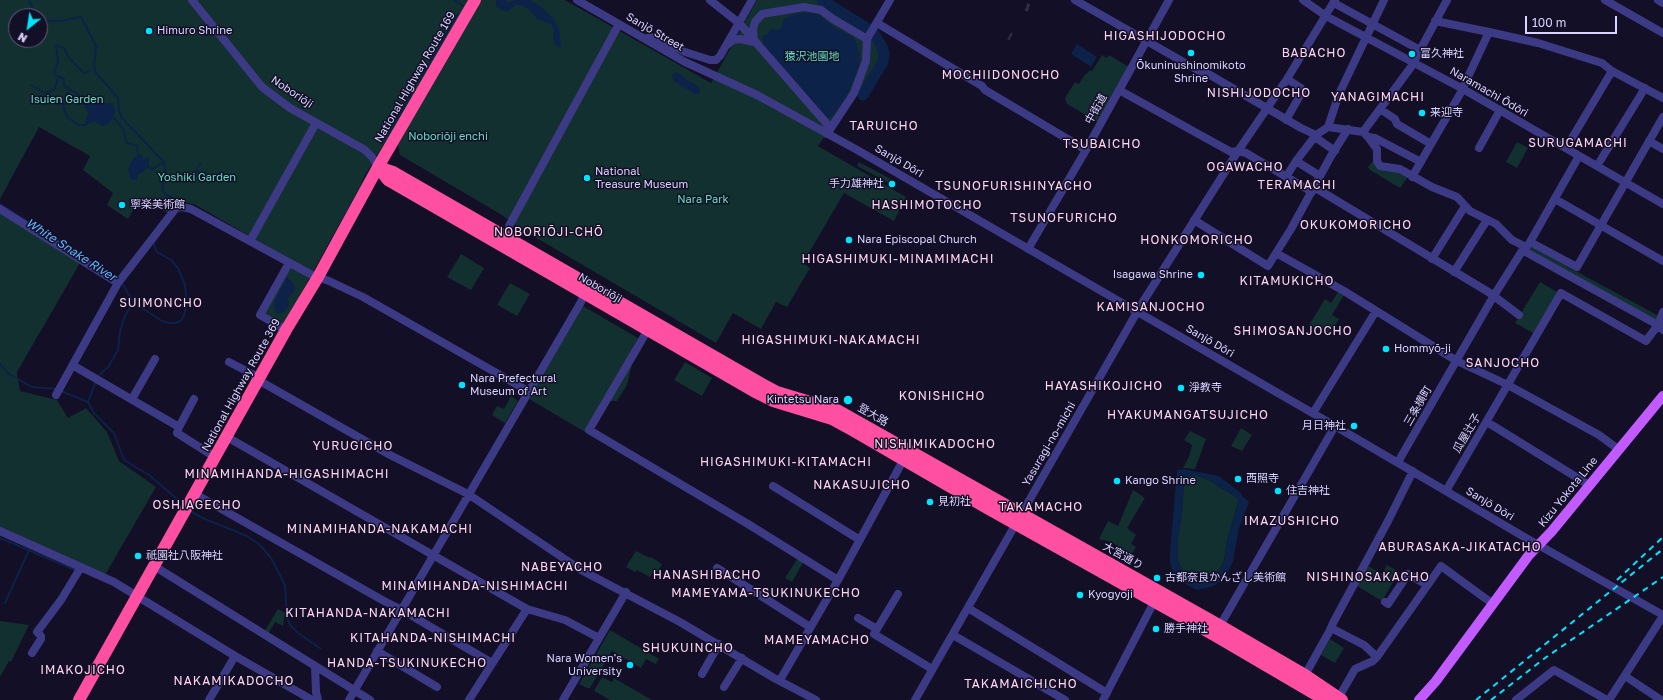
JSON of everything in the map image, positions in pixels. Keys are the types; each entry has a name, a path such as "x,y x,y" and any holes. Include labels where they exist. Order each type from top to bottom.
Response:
{"highway":[{"name":"National Highway Route 169","path":"378,167 475,0"},
{"name":"Noboriōji","path":"378,167 393,172 507,243 759,389 773,401 832,419 906,455"},
{"name":"National Highway Route 369","path":"79,700 286,330 318,277 378,167"},
{"name":"大宮通り","path":"906,455 1218,630 1305,675 1341,698"},
{"name":"大宮通り","path":"1018,519 1154,602 1218,630 1325,700"}],"main road":[{"name":"Kizu Yokota Line","path":"1419,700 1436,680 1529,555 1590,485 1663,396"}],"street":[{"name":"Noboriōji","path":"192,0 262,88 275,98 316,123 365,150 378,167"},
{"name":"Sanjō Street","path":"577,0 685,62 724,79"},
{"path":"710,0 742,20 754,42 827,124 827,134"},
{"path":"646,39 650,37 655,38 685,52 710,60 716,60 742,20 752,0"},
{"path":"827,134 854,93 862,74 867,55 868,38 890,0"},
{"path":"1075,0 1201,72 1205,72 1315,136 1334,151"},
{"name":"中街道","path":"1028,249 1086,150 1169,0"},
{"name":"Naramachi Ōdōri","path":"1303,0 1326,16 1414,62 1663,204"},
{"path":"1328,128 1339,94 1384,0"},
{"path":"1366,135 1380,109 1414,62 1447,0"},
{"path":"1605,0 1663,33"},
{"path":"1658,0 1663,3"},
{"path":"1334,1 1420,50"},
{"name":"Yasuragi-no-michi","path":"915,700 1138,311 1238,151 1287,79 1334,1"},
{"path":"742,20 762,14 804,6 821,10 833,20 868,38"},
{"path":"754,42 753,29 755,22 762,14"},
{"path":"1436,21 1538,43 1602,63 1663,98"},
{"path":"507,243 510,226 619,24"},
{"path":"875,26 982,86 985,90 1086,150"},
{"path":"1412,177 1462,89 1489,32"},
{"path":"727,45 733,40 740,39 754,42"},
{"path":"1566,148 1612,70"},
{"name":"Sanjō Dōri","path":"724,79 757,95 827,134 1138,311 1663,616"},
{"path":"1286,120 1302,92 1301,88 1287,79"},
{"path":"1597,166 1645,88"},
{"path":"1119,90 1231,152 1238,151 1246,153 1286,177 1313,190 1454,272 1519,315"},
{"path":"1380,109 1395,119 1397,124 1431,144"},
{"path":"1479,148 1500,110"},
{"path":"1366,135 1377,149 1377,161 1380,166 1400,169 1412,177 1456,197 1470,211 1496,224 1512,240 1577,267 1663,117"},
{"path":"250,241 316,123"},
{"path":"1286,177 1315,136 1328,128 1348,129 1375,138 1421,162"},
{"path":"1194,220 1268,266 1348,129"},
{"path":"1649,141 1663,149"},
{"name":"三条横町","path":"1398,462 1493,297 1522,251 1527,247 1579,156"},
{"path":"1296,161 1320,176"},
{"path":"1555,199 1663,261"},
{"path":"1432,259 1465,206"},
{"path":"59,391 118,284 176,208 182,207 191,209 289,263 369,300 528,391"},
{"path":"0,209 118,284"},
{"path":"1454,272 1487,220"},
{"path":"1527,247 1660,328 1663,312"},
{"path":"1276,253 1376,311 1457,361 1508,385 1599,435 1618,449"},
{"path":"286,330 260,315 289,263"},
{"path":"349,700 581,302 587,289"},
{"name":"瓜屋辻子","path":"1446,491 1561,293 1646,342 1660,328"},
{"path":"1313,413 1376,311"},
{"path":"651,326 589,430 748,524 838,580"},
{"path":"132,399 155,359"},
{"path":"229,362 390,455 468,494 581,570 626,592 816,700"},
{"path":"74,366 179,427"},
{"path":"194,400 177,433 215,457"},
{"path":"1487,422 1590,485"},
{"path":"1218,630 1335,426"},
{"path":"227,437 527,609 565,620 599,638"},
{"path":"780,680 838,580 906,455"},
{"path":"1305,675 1332,628 1413,471"},
{"path":"773,486 860,540"},
{"path":"189,503 402,610 492,663"},
{"path":"0,531 114,582 235,656 312,700"},
{"path":"154,566 370,700"},
{"path":"1341,698 1355,669 1373,661 1377,657 1440,566 1493,604"},
{"path":"32,653 41,639 41,636 37,632 61,600 81,567"},
{"path":"717,568 810,627"},
{"path":"1385,602 1388,604 1408,574 1427,585"},
{"path":"563,700 626,592"},
{"path":"898,594 874,634 932,669"},
{"path":"968,608 1105,696 1154,602"},
{"path":"469,700 527,609"},
{"path":"1516,700 1554,670 1608,700 1663,616"},
{"path":"858,618 877,629"},
{"path":"1332,628 1364,644 1377,657"},
{"path":"953,635 1065,700"},
{"path":"702,674 719,644"},
{"path":"377,651 437,687"},
{"path":"209,700 235,656"},
{"path":"724,687 742,658"},
{"path":"315,666 316,692 318,700"},
{"path":"1625,676 1661,700"},
{"path":"294,700 299,692"}],"green space":[{"name":"Nara Park","path":"0,0 565,0 711,83 757,0 827,0 871,28 881,42 884,49 885,59 862,99 857,94 833,132 824,137 818,146 906,197 894,221 844,193 803,263 810,268 787,307 776,302 761,329 733,313 716,343 516,226 502,215 400,155 398,146 387,139 365,175 360,187 283,326 263,312 291,260 194,204 187,203 178,198 168,213 140,198 128,219 107,205 113,193 83,170 90,156 39,127 0,199"},
{"path":"1102,55 1107,58 1109,55 1129,67 1098,122 1067,104 1065,98 1075,82 1079,84 1090,70 1092,71"},
{"path":"1517,142 1528,148 1517,168 1506,162"},
{"path":"1377,161 1409,175 1400,188 1370,170 1368,167 1372,162"},
{"path":"859,162 891,179 889,183 857,166"},
{"path":"0,212 80,263 17,372 20,391 57,400 68,418 86,408 107,432 119,461 156,487 105,575 0,529"},
{"path":"1531,248 1657,315 1657,321 1529,252"},
{"path":"461,254 484,268 471,290 447,277"},
{"path":"1540,282 1559,293 1536,333 1533,333 1515,323"},
{"path":"510,283 530,294 517,316 497,305"},
{"path":"1338,292 1344,295 1332,315 1339,319 1329,336 1309,325 1325,299 1331,303"},
{"path":"583,306 638,338 633,347 641,350 632,364 627,385 617,401 609,401 585,432 529,399"},
{"path":"685,362 712,378 702,396 674,380"},
{"path":"511,396 518,401 505,423 492,415 497,406 504,409"},
{"path":"1241,428 1252,435 1242,451 1231,446"},
{"path":"1190,431 1206,439 1195,469 1183,468 1189,457 1192,445 1184,440"},
{"path":"1188,475 1198,476 1209,480 1239,499 1227,541 1224,561 1220,570 1195,581 1182,571 1178,561 1178,537 1182,513 1184,480"},
{"path":"1133,490 1145,498 1127,528 1136,535 1131,544 1136,547 1129,559 1117,552 1120,548 1112,542 1099,539 1108,521 1118,526"},
{"path":"636,551 650,558 651,557 662,564 656,575 652,573 650,577 637,570 635,572 626,567"},
{"path":"798,558 804,561 792,582 785,578"},
{"path":"1387,565 1399,572 1382,601 1357,586 1368,566 1382,574"},
{"path":"278,609 285,613 283,626 275,622 268,634 264,632"},
{"path":"0,621 29,625 11,662 9,661 0,677"},
{"path":"610,630 659,659 656,664 646,659 641,668 612,651 590,688 587,688 579,684"},
{"path":"1330,639 1344,648 1335,663 1321,655"},
{"path":"602,677 612,682 614,678 652,700 610,700 594,691"}],"water":[{"path":"496,0 506,0 508,3 514,0 530,0 540,6 552,17 559,28 561,46 558,47 553,40 554,30 551,24 537,19 528,9 521,5 515,5 509,11 503,11 496,6"},
{"path":"798,13 813,13 819,15 834,27 853,37 857,44 860,56 859,67 846,98 834,115 829,118 824,117 762,44 763,35 768,35 770,30 780,29 784,19"},
{"path":"1077,44 1097,57 1091,67 1071,54"},
{"path":"677,72 700,89 698,94 695,94 675,82 672,77 673,74"},
{"path":"82,97 95,98 103,103 113,103 115,111 109,124 102,126 94,121 89,123 85,122 88,112 81,100"},
{"path":"138,154 142,155 143,160 146,157 149,158 149,163 148,168 138,175 136,180 133,180 130,178 128,169 132,160"},
{"path":"287,277 292,281 296,290 288,298 289,305 284,312 276,314 274,302"},
{"path":"1183,469 1219,476 1241,493 1242,496 1249,502 1239,528 1233,561 1226,576 1214,586 1197,590 1189,586 1174,575 1170,563 1177,470","holes":["1188,476 1198,476 1209,480 1239,499 1227,541 1224,561 1220,570 1195,581 1182,571 1178,561 1178,537 1182,514 1184,480"]}],"waterway":[{"path":"29,0 32,8"},
{"path":"454,0 463,6"},
{"path":"822,0 868,29 875,35 882,47 884,53 883,62 863,95"},
{"path":"418,83 458,14"},
{"path":"48,21 59,21 81,17 96,46 94,65 96,73 118,98 119,111 122,118 164,162 166,173 162,189 164,193 176,201"},
{"path":"80,98 79,95 64,86 64,79 57,76 54,72 58,63 56,45 64,48 69,58 82,71 85,73 90,70"},
{"path":"31,85 47,93 55,89 58,78"},
{"path":"69,89 66,97 66,104 63,104 68,118 79,125 85,125 87,123"},
{"path":"388,136 412,95"},
{"path":"113,117 123,129 127,143 137,146 138,154"},
{"path":"148,167 153,169 164,162"},
{"path":"197,171 197,168 201,164"},
{"path":"191,178 197,171 206,179"},
{"name":"White Snake River","path":"0,204 63,244"},
{"path":"97,377 108,367 118,350 120,331 125,316 131,305 134,303 162,321 169,323 181,321 184,315 187,305 185,285 178,268 171,260 157,252 153,242"},
{"name":"White Snake River","path":"122,283 134,303"},
{"path":"0,364 9,374 32,387 57,389"},
{"path":"96,381 88,402 94,413 114,433 124,460 149,475 184,505"},
{"path":"61,391 88,402"},
{"path":"190,511 205,519 247,536 260,545 271,558 285,585 287,618 290,625 298,633 321,649"},
{"path":"0,538 75,570"},
{"path":"5,603 29,550"}],"railway":[{"path":"1617,580 1663,537"},
{"path":"1476,700 1663,549"},
{"path":"1491,700 1545,658 1663,577"}],"place":[{"name":"Himuro Shrine","path":"149,31"},
{"name":"Ōkuninushinomikoto Shrine","path":"1191,53"},
{"name":"富久神社","path":"1412,54"},
{"name":"来迎寺","path":"1422,113"},
{"name":"National Treasure Museum","path":"587,178"},
{"name":"手力雄神社","path":"892,184"},
{"name":"寧楽美術館","path":"122,205"},
{"name":"Nara Episcopal Church","path":"849,240"},
{"name":"Isagawa Shrine","path":"1201,275"},
{"name":"Hommyō-ji","path":"1386,349"},
{"name":"Nara Prefectural Museum of Art","path":"462,385"},
{"name":"淨教寺","path":"1181,388"},
{"name":"Kintetsu Nara","path":"848,400"},
{"name":"月日神社","path":"1354,426"},
{"name":"西照寺","path":"1238,479"},
{"name":"Kango Shrine","path":"1117,481"},
{"name":"住吉神社","path":"1278,491"},
{"name":"見初社","path":"930,502"},
{"name":"祇園社八阪神社","path":"138,556"},
{"name":"古都奈良かんざし美術館","path":"1157,578"},
{"name":"Kyogyoji","path":"1080,595"},
{"name":"勝手神社","path":"1156,629"},
{"name":"Nara Women's University","path":"630,665"}],"district":[{"name":"HIGASHIJODOCHO","path":"1165,36"},
{"name":"BABACHO","path":"1314,53"},
{"name":"MOCHIIDONOCHO","path":"1001,75"},
{"name":"NISHIJODOCHO","path":"1259,93"},
{"name":"YANAGIMACHI","path":"1378,97"},
{"name":"TARUICHO","path":"884,126"},
{"name":"SURUGAMACHI","path":"1578,143"},
{"name":"TSUBAICHO","path":"1102,144"},
{"name":"OGAWACHO","path":"1245,167"},
{"name":"TERAMACHI","path":"1297,185"},
{"name":"TSUNOFURISHINYACHO","path":"1014,186"},
{"name":"HASHIMOTOCHO","path":"927,205"},
{"name":"TSUNOFURICHO","path":"1064,218"},
{"name":"OKUKOMORICHO","path":"1356,225"},
{"name":"NOBORIŌJI-CHŌ","path":"549,232"},
{"name":"HONKOMORICHO","path":"1197,240"},
{"name":"HIGASHIMUKI-MINAMIMACHI","path":"898,259"},
{"name":"KITAMUKICHO","path":"1287,281"},
{"name":"SUIMONCHO","path":"161,303"},
{"name":"KAMISANJOCHO","path":"1151,307"},
{"name":"SHIMOSANJOCHO","path":"1293,331"},
{"name":"HIGASHIMUKI-NAKAMACHI","path":"831,340"},
{"name":"SANJOCHO","path":"1503,363"},
{"name":"HAYASHIKOJICHO","path":"1104,386"},
{"name":"KONISHICHO","path":"942,396"},
{"name":"HYAKUMANGATSUJICHO","path":"1188,415"},
{"name":"NISHIMIKADOCHO","path":"935,444"},
{"name":"YURUGICHO","path":"353,446"},
{"name":"HIGASHIMUKI-KITAMACHI","path":"786,462"},
{"name":"MINAMIHANDA-HIGASHIMACHI","path":"287,474"},
{"name":"NAKASUJICHO","path":"862,485"},
{"name":"OSHIAGECHO","path":"197,505"},
{"name":"TAKAMACHO","path":"1041,507"},
{"name":"IMAZUSHICHO","path":"1292,521"},
{"name":"MINAMIHANDA-NAKAMACHI","path":"380,529"},
{"name":"ABURASAKA-JIKATACHO","path":"1460,547"},
{"name":"NABEYACHO","path":"562,567"},
{"name":"HANASHIBACHO","path":"707,575"},
{"name":"NISHINOSAKACHO","path":"1368,577"},
{"name":"MINAMIHANDA-NISHIMACHI","path":"475,586"},
{"name":"MAMEYAMA-TSUKINUKECHO","path":"766,593"},
{"name":"KITAHANDA-NAKAMACHI","path":"368,613"},
{"name":"KITAHANDA-NISHIMACHI","path":"433,638"},
{"name":"MAMEYAMACHO","path":"817,640"},
{"name":"SHUKUINCHO","path":"688,648"},
{"name":"HANDA-TSUKINUKECHO","path":"407,663"},
{"name":"IMAKOJICHO","path":"83,670"},
{"name":"NAKAMIKADOCHO","path":"234,681"},
{"name":"TAKAMAICHICHO","path":"1021,684"}],"park label":[{"name":"猿沢池園地","path":"812,57"},
{"name":"Isuien Garden","path":"67,100"},
{"name":"Noboriōji enchi","path":"448,137"},
{"name":"Yoshiki Garden","path":"197,178"}]}
